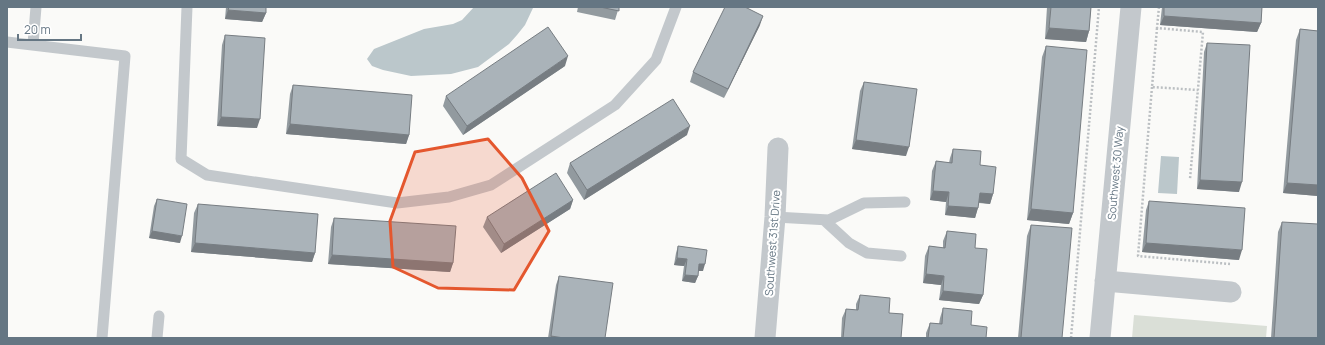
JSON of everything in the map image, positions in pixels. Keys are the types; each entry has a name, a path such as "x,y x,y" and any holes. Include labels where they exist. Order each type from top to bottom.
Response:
{"street":[{"name":"Southwest 30 Way","path":"1100,338 1131,7"},
{"name":"Southwest 31st Drive","path":"765,338 775,217 778,148"},
{"path":"1105,282 1231,292"}],"lane":[{"path":"32,44 36,7"},
{"path":"187,7 181,160 207,175 397,202 449,197 491,185 616,105 656,60 676,7"},
{"path":"7,42 125,56 102,338"},
{"path":"775,217 829,220 864,203 905,202"},
{"path":"824,220 849,243 867,253 901,256"},
{"path":"157,338 159,316"}],"path":[{"path":"1071,338 1099,7"},
{"path":"1159,7 1138,256 1230,264"},
{"path":"1157,28 1203,32 1190,179"},
{"path":"1152,87 1198,90"}],"highlighted area":[{"path":"488,139 522,178 549,231 514,290 438,288 393,267 390,221 415,152"}],"shaded area":[{"path":"474,7 533,8 525,25 509,44 478,67 451,74 411,76 372,66 367,59 374,49 424,29 453,24 462,20"},
{"path":"1161,156 1179,157 1177,194 1158,193"},
{"path":"1134,315 1267,326 1266,338 1132,338"}],"building":[{"path":"229,7 266,7 266,13 228,10"},
{"path":"600,7 619,7 619,11"},
{"path":"725,7 745,7 763,16 728,89 693,72"},
{"path":"1051,7 1091,7 1089,31 1049,28"},
{"path":"1164,7 1262,7 1261,23 1164,16"},
{"path":"548,27 568,56 467,126 446,96"},
{"path":"1300,29 1318,31 1318,185 1287,183"},
{"path":"225,35 265,38 260,119 221,117"},
{"path":"1207,43 1250,45 1242,182 1200,180"},
{"path":"1046,46 1087,50 1073,213 1031,209"},
{"path":"864,82 917,89 909,147 856,140"},
{"path":"293,85 412,95 409,135 290,124"},
{"path":"673,99 690,126 587,190 570,163"},
{"path":"953,149 981,151 980,165 996,167 993,194 980,193 978,208 948,206 949,192 933,191 936,161 952,163"},
{"path":"556,173 573,200 504,244 487,217"},
{"path":"157,199 187,204 182,236 152,231"},
{"path":"1149,201 1245,208 1242,250 1146,243"},
{"path":"198,204 318,214 315,253 195,243"},
{"path":"334,218 456,226 453,263 332,255"},
{"path":"1282,222 1318,224 1318,338 1274,338"},
{"path":"1031,225 1072,228 1062,338 1021,338"},
{"path":"947,231 976,234 975,248 987,249 983,295 943,291 944,276 926,274 929,246 945,248"},
{"path":"678,246 707,250 705,264 699,264 698,276 685,275 687,259 677,258"},
{"path":"559,276 613,283 605,338 564,338 551,336"},
{"path":"860,295 890,298 889,313 903,314 901,338 843,338 846,309 858,310"},
{"path":"943,308 972,311 971,325 987,327 986,338 928,338 930,323 942,324"}]}
